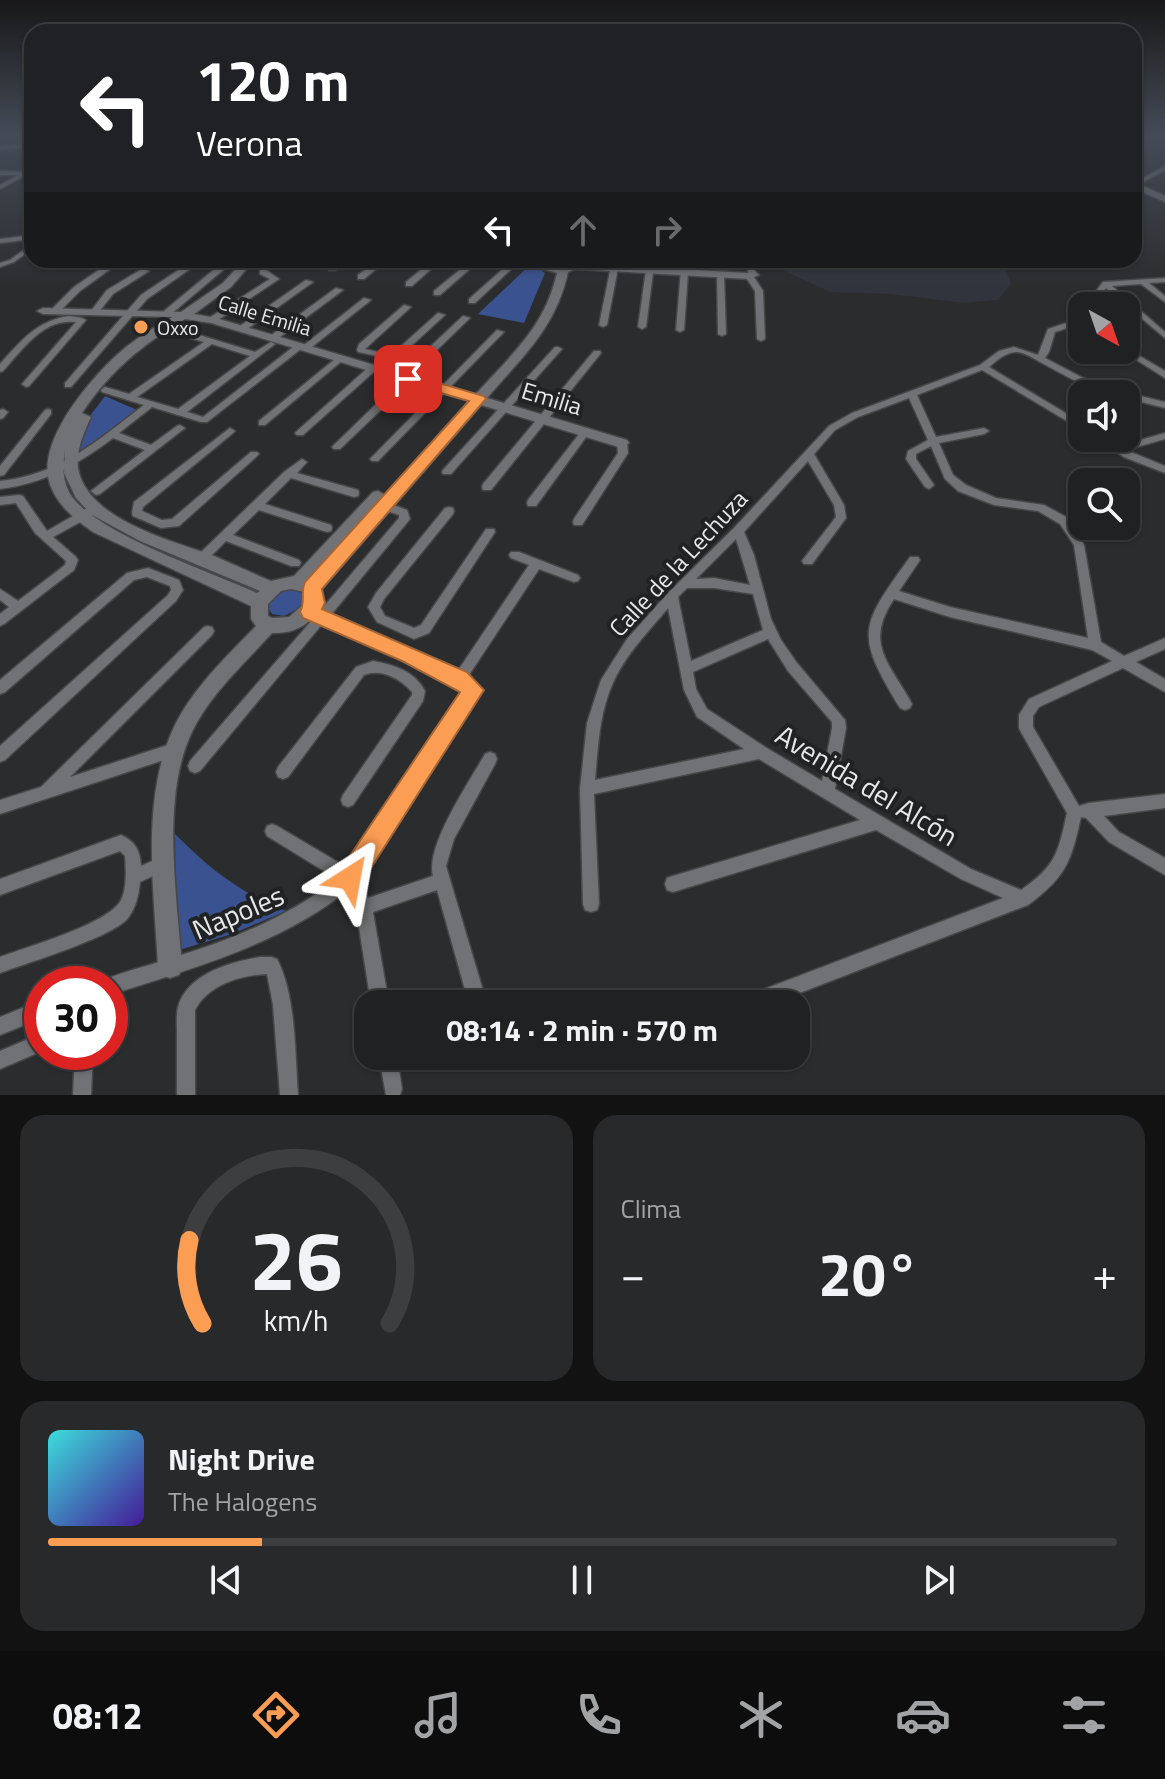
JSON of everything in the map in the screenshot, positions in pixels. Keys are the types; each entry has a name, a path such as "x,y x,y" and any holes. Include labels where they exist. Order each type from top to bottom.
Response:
{"street":[{"path":"1142,190 1161,198"},
{"path":"0,241 24,238"},
{"path":"0,265 24,252"},
{"path":"49,311 108,268"},
{"path":"252,268 241,282 132,349 89,394 65,431 54,469 64,497 83,513 96,530 176,564 265,596"},
{"path":"212,320 275,279 262,268"},
{"path":"361,277 373,268"},
{"path":"409,284 427,268"},
{"path":"437,293 467,268"},
{"path":"472,301 508,268"},
{"path":"305,585 542,327 558,293 558,268"},
{"path":"603,325 614,268"},
{"path":"649,268 748,271 755,274 720,275 649,268"},
{"path":"642,327 649,268"},
{"path":"68,385 144,297 186,269"},
{"path":"167,313 219,270"},
{"path":"95,311 110,292 145,271"},
{"path":"680,330 684,272"},
{"path":"720,275 722,334"},
{"path":"749,276 759,291 761,339"},
{"path":"1100,292 1106,284 1165,280"},
{"path":"1142,281 1165,300"},
{"path":"243,328 309,282"},
{"path":"1106,284 1165,336"},
{"path":"179,413 339,290"},
{"path":"105,390 204,420 367,300"},
{"path":"369,363 360,349 407,307"},
{"name":"Calle Emilia","path":"49,311 73,315 95,311 189,315 243,328 272,341 369,363 405,378 474,398"},
{"path":"0,369 46,323 73,315 80,319 82,324 26,384"},
{"path":"83,513 72,481 70,462 78,427 105,390 140,352 189,315"},
{"path":"300,433 369,363 393,358 441,315"},
{"path":"337,447 466,318"},
{"path":"1068,325 1051,331 1040,358 1080,380"},
{"path":"375,459 500,332"},
{"path":"183,333 257,355"},
{"path":"130,398 211,341"},
{"path":"447,472 558,349"},
{"name":"Calle de la Lechuza","path":"591,904 587,789 594,723 607,680 631,643 808,453 846,419 983,367 1007,350 1022,350 1040,358"},
{"path":"487,487 597,353"},
{"path":"262,423 340,358"},
{"path":"1140,359 1165,375"},
{"path":"983,367 1068,419"},
{"path":"912,394 949,477 962,488 994,501 1040,508 1064,521 1079,545 1095,645"},
{"path":"305,585 383,505 474,398"},
{"name":"Emilia","path":"474,398 622,443"},
{"path":"1140,398 1165,405"},
{"path":"0,485 21,482 70,462 151,404"},
{"path":"0,473 4,462 48,412"},
{"path":"96,491 180,428"},
{"path":"230,431 138,505 137,513 166,525 179,521 254,454"},
{"path":"532,503 586,431"},
{"path":"929,485 911,459 911,453 917,447 984,431"},
{"path":"112,434 152,449"},
{"path":"1140,443 1165,436"},
{"path":"578,522 623,453 622,443"},
{"path":"1125,452 1165,470"},
{"path":"808,453 839,505 841,518 808,561"},
{"path":"202,558 302,462"},
{"path":"288,474 354,493"},
{"path":"0,501 19,499 43,533 69,556 71,564 0,621"},
{"path":"256,505 327,528"},
{"path":"195,766 316,614 405,519 403,513 383,505"},
{"path":"449,511 374,607 376,615 394,626 414,634 425,629 490,532"},
{"path":"43,533 83,513 202,558 265,596"},
{"path":"137,532 150,520"},
{"path":"738,531 748,549 755,590 771,632 786,659 838,720 827,792"},
{"path":"224,536 295,563"},
{"path":"515,555 574,578"},
{"path":"905,704 878,661 871,638 875,621 914,560"},
{"path":"164,576 176,564"},
{"path":"305,585 284,583 265,596 260,619 268,625 285,627 316,614 459,679 536,564"},
{"path":"0,688 131,576 148,572 164,576 176,587 172,598 0,755"},
{"path":"685,584 714,583 755,590"},
{"path":"305,585 315,603 316,614"},
{"path":"891,593 950,612 1095,645 1165,686"},
{"path":"0,594 18,607"},
{"name":"Avenida del Alcón","path":"672,596 690,690 702,713 760,752 966,874 1022,899"},
{"path":"170,966 166,863 168,784 174,750 184,728 209,691 268,625"},
{"path":"381,643 394,626"},
{"path":"46,791 208,631"},
{"path":"686,669 771,632"},
{"path":"1165,643 1034,703 1026,715 1026,728 1082,811 1114,837 1165,867"},
{"path":"395,674 409,654"},
{"path":"283,772 360,671 373,666 395,674 418,687 418,697 348,800"},
{"name":"Napoles","path":"128,980 235,946 294,919 331,895 350,878 472,695 470,687 459,679"},
{"path":"0,807 174,750"},
{"path":"587,789 760,752"},
{"path":"474,990 438,866 443,844 490,759"},
{"path":"1082,811 1165,801"},
{"path":"785,990 1022,899 1050,881 1061,867 1082,811"},
{"path":"673,884 877,822"},
{"path":"272,831 350,878 364,907 378,990"},
{"path":"0,887 121,843 131,850 133,877 127,906 112,921 0,965"},
{"path":"133,877 166,863"},
{"path":"364,907 440,881"},
{"path":"235,946 235,971"},
{"path":"186,1095 186,1009 189,998 204,986 235,971 265,965 276,969 289,1095"},
{"path":"0,1026 24,1016"},
{"path":"0,1060 24,1049"},
{"path":"82,1095 83,1070"},
{"path":"390,1070 393,1089"}],"shaded area":[{"path":"527,268 538,268 545,273 524,323 478,314"},
{"path":"778,268 1018,268 1006,271 1011,284 998,300 964,303 891,294 830,292"},
{"path":"105,396 137,410 84,450 75,449 80,429"},
{"path":"293,586 305,593 302,607 284,616 272,614 267,606 275,591"},
{"path":"175,834 226,879 286,911 232,934 179,950 176,947"}],"place":[{"name":"Oxxo","path":"141,327"}],"route":[{"path":"350,878 473,690 459,679 409,654 310,612 315,603 312,588 479,399 408,379"}]}
